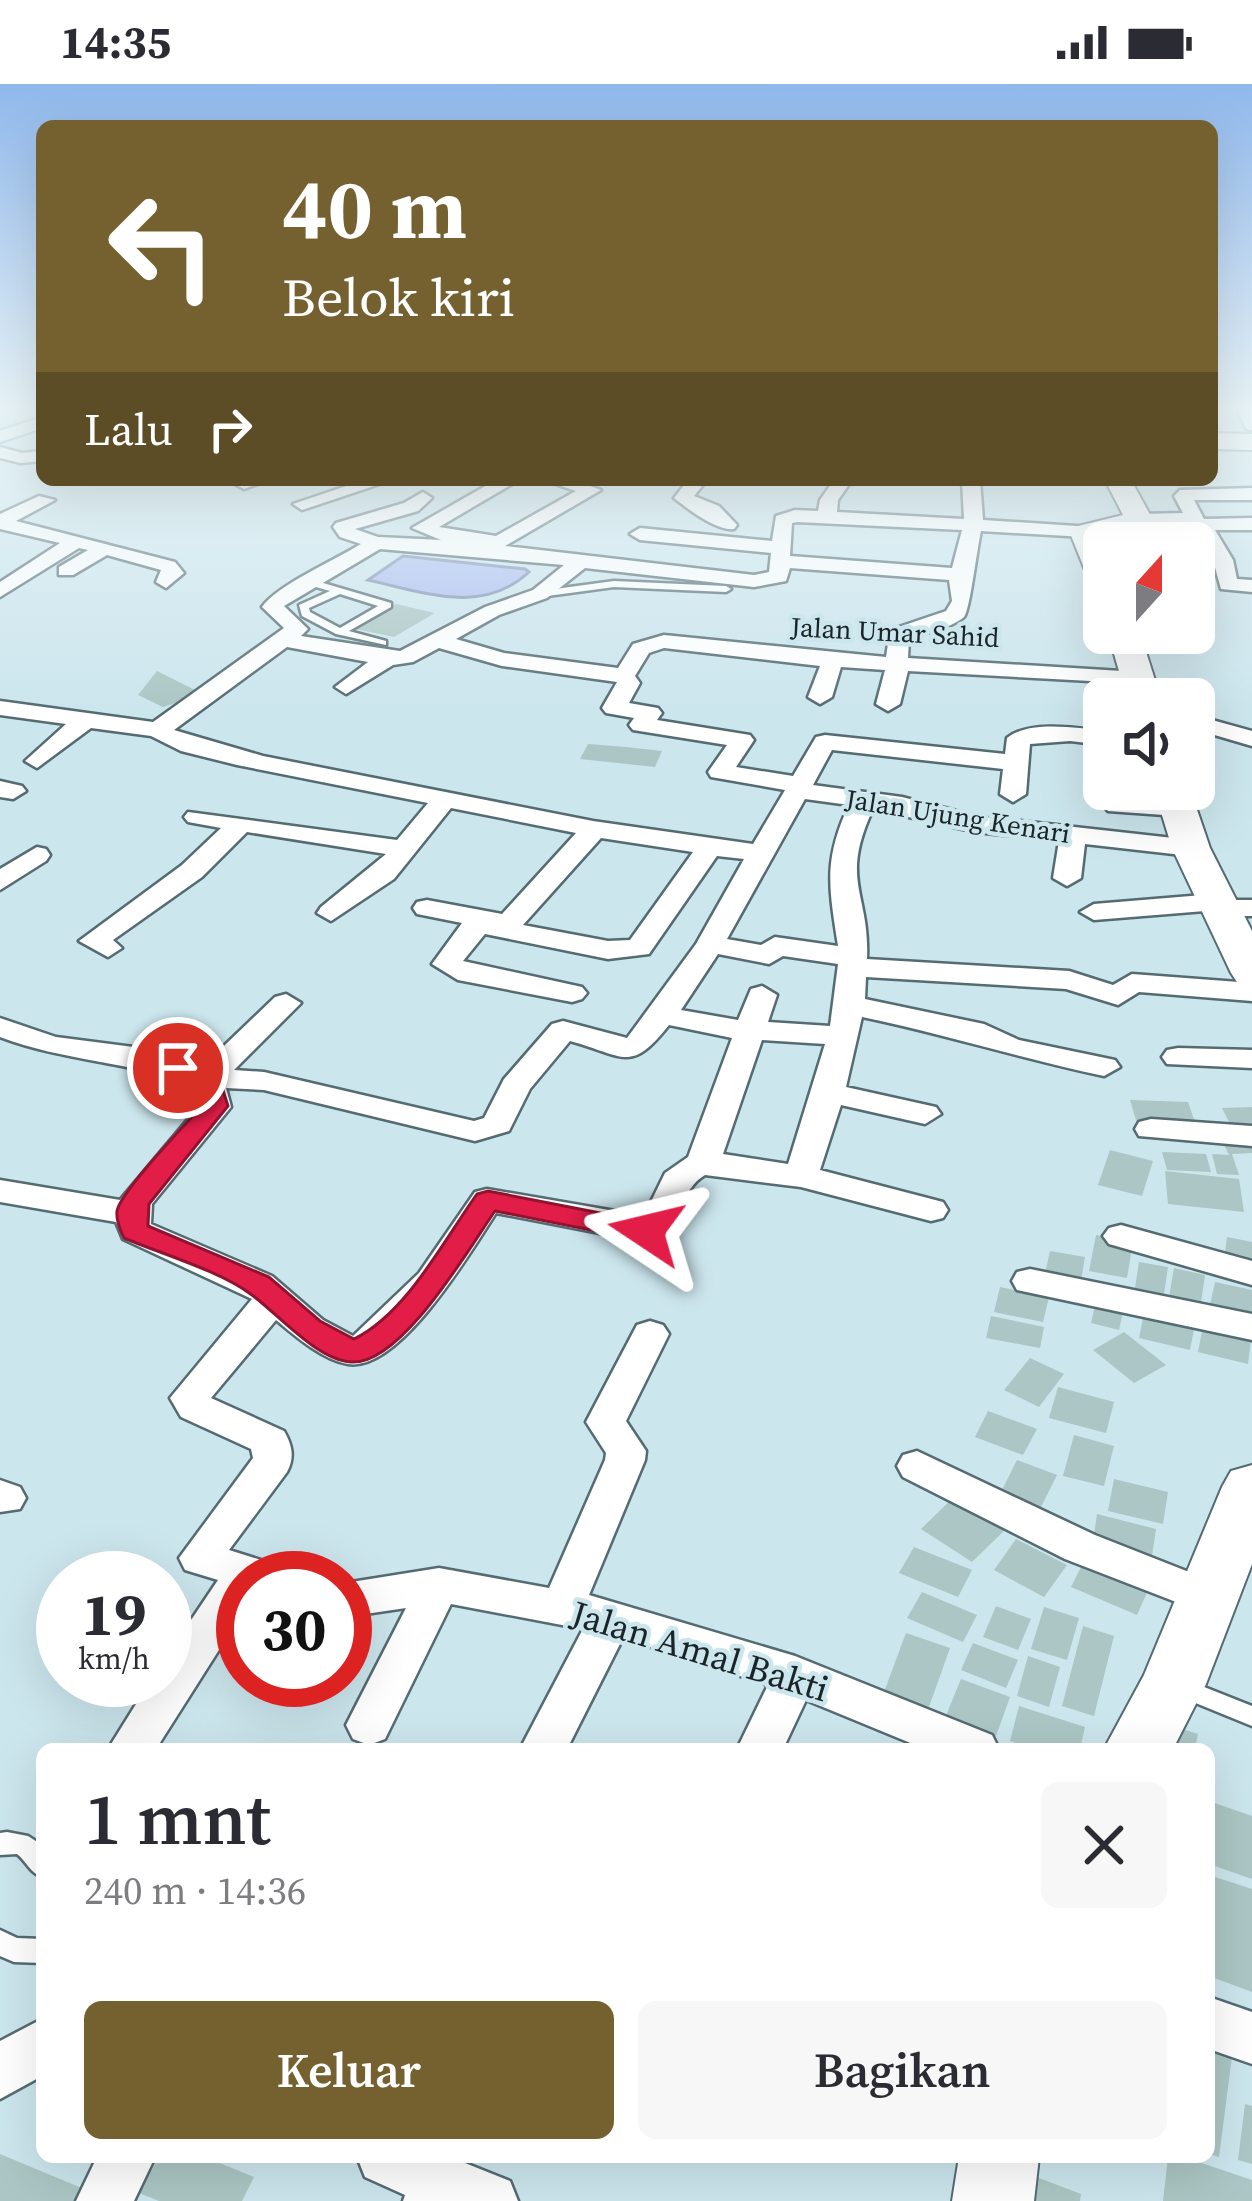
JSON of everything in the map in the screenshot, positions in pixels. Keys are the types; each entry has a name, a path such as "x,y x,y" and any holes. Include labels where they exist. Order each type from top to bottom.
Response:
{"street":[{"path":"392,511 343,527 363,539 503,541 556,511"},
{"path":"454,511 422,528 455,542 580,562 766,581 779,577 783,520"},
{"path":"719,511 742,522"},
{"path":"827,516 828,511"},
{"path":"888,704 896,680 898,635 954,614 962,599 956,591 976,524 974,511"},
{"path":"1133,511 1138,522 1195,519 1191,511"},
{"path":"672,537 742,522 827,516 976,524 1083,540"},
{"path":"1215,525 1252,524"},
{"path":"3,525 167,566 174,573 166,582"},
{"path":"640,534 960,575"},
{"path":"363,539 313,583 274,601 279,614 298,626 405,657 505,606 540,594 580,562"},
{"path":"0,591 76,541"},
{"path":"1215,547 1228,585 1252,586"},
{"path":"66,571 105,548"},
{"path":"158,730 298,626"},
{"path":"437,640 502,659 624,676"},
{"name":"Jalan Umar Sahid","path":"624,676 650,643 1083,683"},
{"path":"346,687 385,651"},
{"path":"820,697 833,659"},
{"name":"Jalan Ujung Kenari","path":"624,676 629,683 614,708 650,713 641,725 742,740 720,772 976,824 1191,848"},
{"path":"0,694 69,694"},
{"path":"0,708 158,730 172,740 210,749 446,798 603,830 760,853"},
{"path":"37,761 86,720"},
{"path":"1215,729 1252,740"},
{"path":"1013,794 1022,736 1083,737"},
{"path":"0,1027 50,1046 148,1058 208,1078 264,1081 464,1130 488,1130 497,1124 515,1086 562,1030 634,1049 710,944 819,745 832,741 1016,763"},
{"path":"331,913 384,873 446,798"},
{"path":"801,1176 829,1093 850,1005 852,962 840,872 847,837 865,800"},
{"path":"1179,810 1191,848 1228,906 1249,959"},
{"path":"197,817 405,849"},
{"path":"108,948 93,940 192,871 242,824"},
{"path":"427,908 509,924 603,830"},
{"path":"526,932 603,830"},
{"path":"1066,878 1073,836"},
{"path":"572,993 468,974 447,964 451,952 475,926 608,950 639,947 710,848"},
{"path":"0,882 38,856"},
{"path":"1094,912 1228,906"},
{"path":"710,944 769,955 775,946 852,962 1069,980 1118,997 1132,983 1252,992"},
{"path":"703,1163 762,994"},
{"path":"208,1078 286,1003"},
{"path":"850,1005 984,1033 1009,1047 1104,1067"},
{"path":"662,1015 841,1036"},
{"path":"1178,1057 1252,1059"},
{"path":"208,1078 215,1106 148,1183 130,1213 135,1231 240,1274 310,1329 353,1352 377,1340 420,1296 488,1200 646,1231 658,1224 677,1178 703,1163 801,1176 931,1210"},
{"path":"829,1093 925,1114"},
{"path":"1151,1129 1252,1136"},
{"path":"0,1192 130,1213"},
{"path":"1121,1236 1252,1273"},
{"path":"1030,1281 1252,1328"},
{"path":"216,1563 200,1558 273,1461 270,1441 194,1406 189,1398 274,1298"},
{"path":"562,1608 625,1460 626,1451 606,1422 650,1334"},
{"path":"917,1466 1079,1547 1235,1544 1141,1743"},
{"path":"369,1726 439,1585"},
{"name":"Jalan Amal Bakti","path":"372,1596 439,1585 613,1617 795,1675 927,1739"},
{"path":"546,1743 613,1617"},
{"path":"135,1743 216,1630"},
{"path":"763,1743 795,1675"},
{"path":"1215,2025 1252,2038"},
{"path":"0,2072 36,2049"},
{"path":"104,2201 124,2163"},
{"path":"396,2163 453,2194"},
{"path":"993,2201 998,2163"}],"lane":[{"path":"313,583 387,605 340,632"},
{"path":"540,594 614,584 726,590"},
{"path":"338,591 303,608 298,626 340,632 385,651"},
{"path":"1173,1684 1252,1716"},
{"path":"0,1844 10,1840 23,1845 36,1859"},
{"path":"0,1942 14,1950 36,1951"}],"water":[{"path":"403,556 529,572 492,594 472,597 431,594 368,580"}],"building":[{"path":"396,604 435,613 394,637 356,629"},
{"path":"157,671 203,694 163,707 138,695"},
{"path":"588,744 662,751 655,767 580,759"},
{"path":"1130,1100 1188,1102 1197,1128 1138,1127"},
{"path":"1252,1107 1252,1134 1235,1134 1222,1108"},
{"path":"1252,1137 1252,1153 1232,1154 1239,1175 1217,1174 1212,1154 1229,1155 1221,1138"},
{"path":"1110,1150 1153,1161 1142,1196 1098,1185"},
{"path":"1162,1152 1206,1154 1211,1172 1167,1170"},
{"path":"1165,1171 1239,1179 1244,1212 1168,1204"},
{"path":"1096,1235 1133,1242 1127,1278 1089,1271"},
{"path":"1227,1237 1252,1242 1252,1266 1224,1260"},
{"path":"1050,1251 1085,1257 1081,1281 1045,1274"},
{"path":"1139,1262 1168,1267 1164,1294 1135,1288"},
{"path":"1174,1268 1205,1275 1201,1303 1169,1297"},
{"path":"1215,1282 1252,1290 1252,1319 1209,1309"},
{"path":"1000,1287 1049,1297 1043,1322 994,1312"},
{"path":"1097,1297 1125,1303 1119,1330 1091,1323"},
{"path":"1145,1308 1196,1319 1190,1350 1139,1338"},
{"path":"991,1316 1044,1327 1040,1348 986,1338"},
{"path":"1204,1321 1252,1332 1248,1364 1198,1352"},
{"path":"1124,1332 1166,1365 1134,1383 1093,1350"},
{"path":"1030,1358 1064,1374 1039,1407 1004,1390"},
{"path":"1058,1387 1114,1402 1106,1433 1049,1418"},
{"path":"988,1411 1037,1429 1023,1455 975,1437"},
{"path":"1074,1435 1114,1446 1104,1486 1063,1476"},
{"path":"1017,1460 1057,1475 1039,1511 999,1496"},
{"path":"1114,1479 1168,1492 1163,1524 1108,1511"},
{"path":"957,1494 1009,1526 972,1562 921,1529"},
{"path":"1097,1514 1156,1529 1152,1556 1093,1542"},
{"path":"1016,1539 1067,1565 1044,1597 994,1570"},
{"path":"914,1547 972,1570 958,1597 899,1573"},
{"path":"1085,1559 1150,1586 1137,1615 1071,1587"},
{"path":"922,1592 977,1615 963,1642 907,1618"},
{"path":"996,1606 1031,1619 1018,1650 983,1637"},
{"path":"1044,1607 1079,1618 1067,1660 1031,1649"},
{"path":"1083,1626 1114,1636 1094,1716 1062,1706"},
{"path":"906,1633 950,1648 929,1707 884,1692"},
{"path":"973,1643 1018,1660 1006,1688 961,1670"},
{"path":"1028,1656 1060,1667 1049,1707 1017,1696"},
{"path":"961,1679 1010,1697 996,1736 945,1718"},
{"path":"1019,1706 1085,1727 1081,1743 1010,1741"},
{"path":"1160,1722 1198,1734 1196,1743 1155,1743"},
{"path":"1215,1803 1252,1816 1252,1879 1215,1866"},
{"path":"1215,1877 1252,1889 1252,1992 1215,1978"},
{"path":"1215,2034 1234,2041 1219,2157 1215,2156"},
{"path":"1245,2104 1252,2106 1252,2164 1238,2160"},
{"path":"0,2154 89,2191 83,2201 0,2201"},
{"path":"156,2163 220,2163 254,2177 242,2201 159,2201 139,2193"},
{"path":"1167,2163 1202,2163 1252,2180 1252,2201 1163,2201"},
{"path":"1018,2170 1081,2194 1080,2201 1011,2201"}],"route":[{"path":"178,1068 208,1078 215,1106 148,1183 130,1213 135,1231 240,1274 333,1345 353,1352 377,1340 414,1303 488,1200 646,1231"}]}
